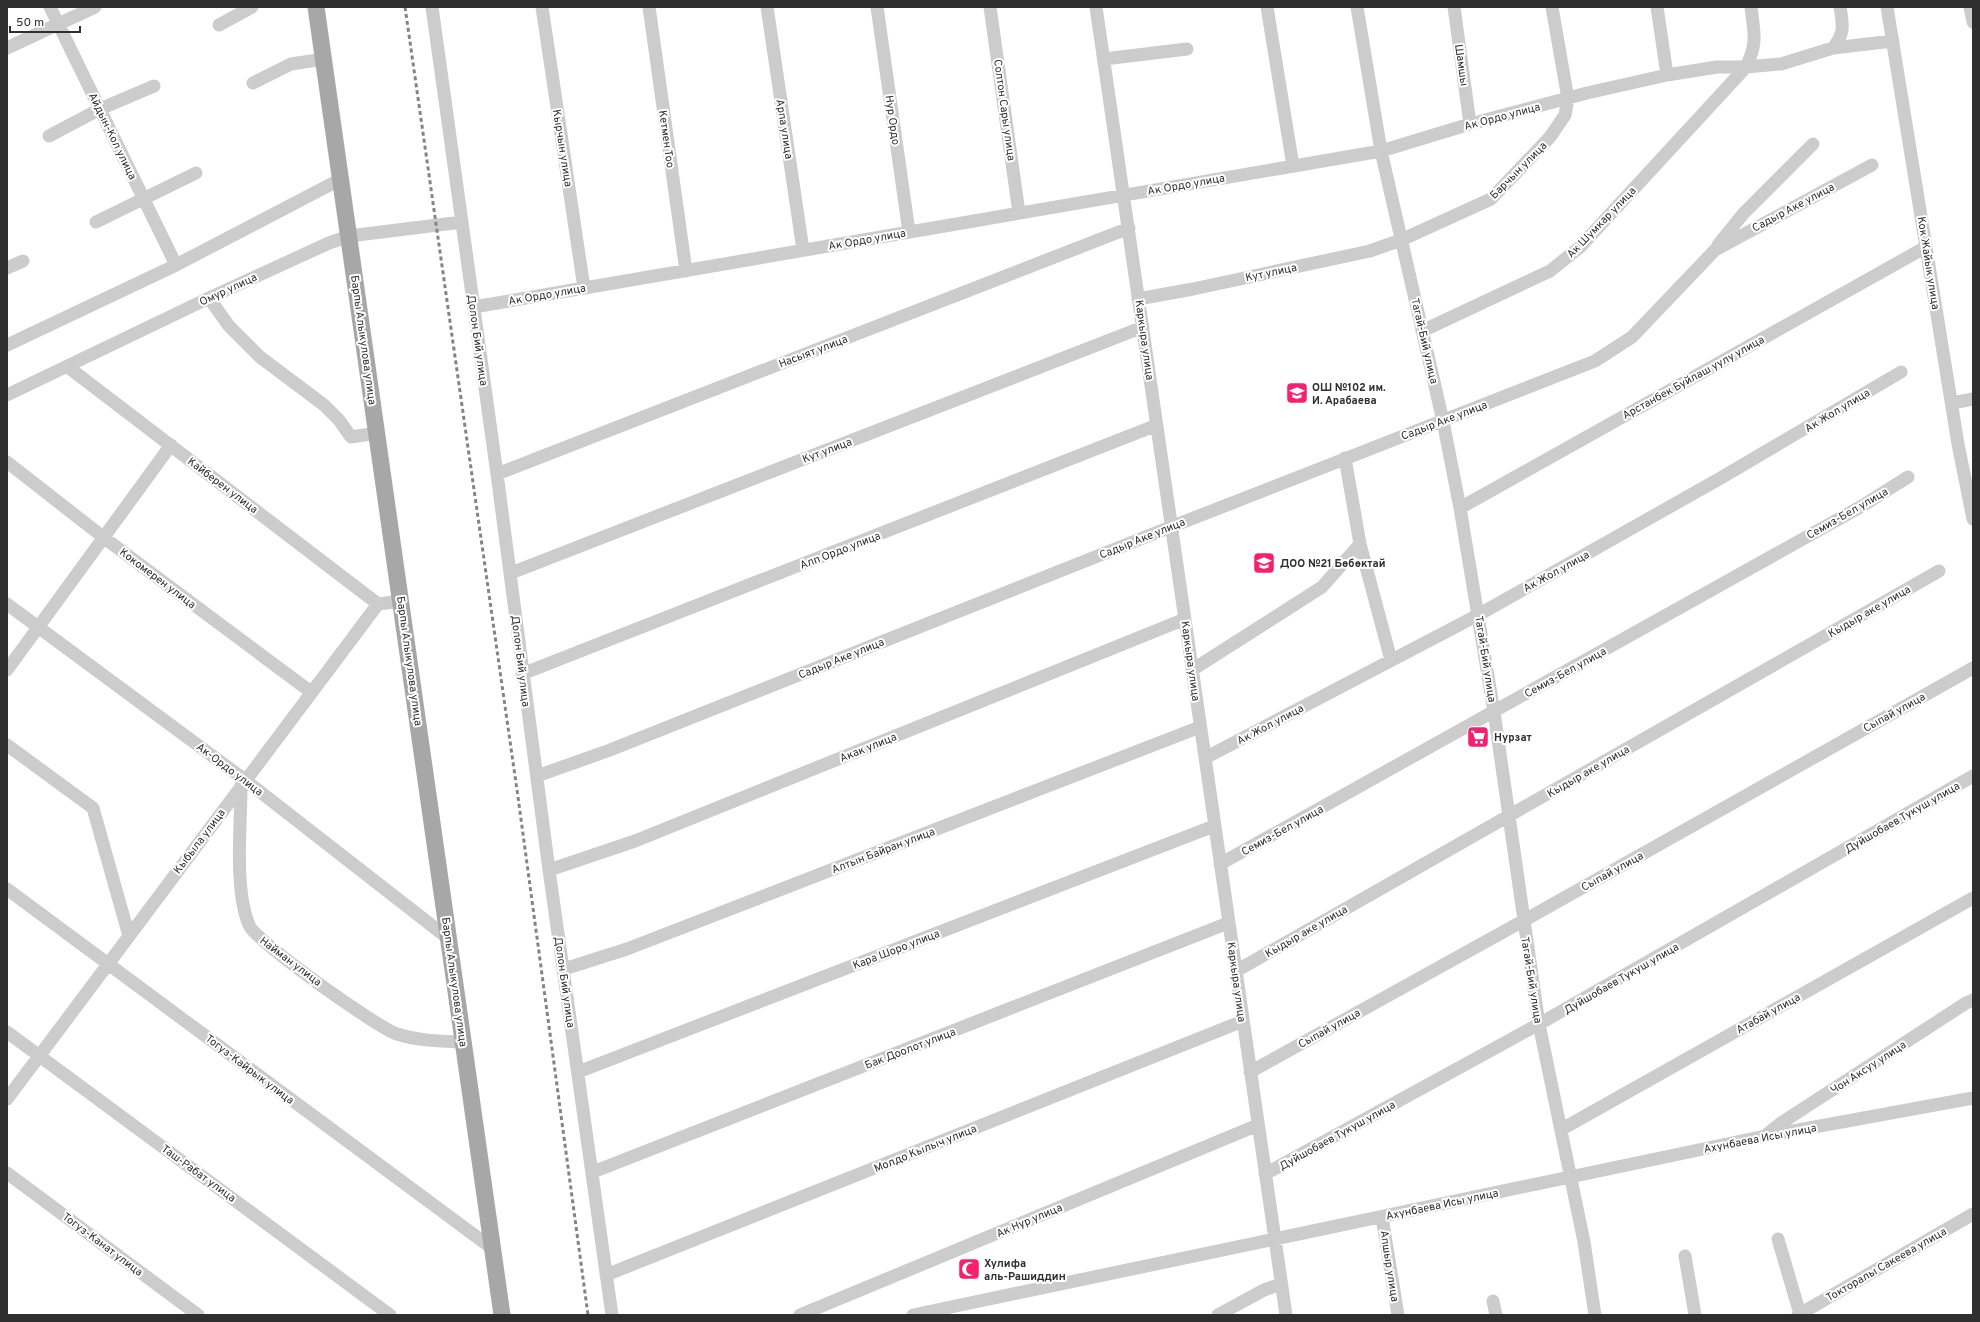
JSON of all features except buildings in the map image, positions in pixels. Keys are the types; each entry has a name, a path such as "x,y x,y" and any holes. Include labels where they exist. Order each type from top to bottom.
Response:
{"main road":[{"name":"Барпы Алыкулова улица","path":"316,7 402,601 502,1315"}],"street":[{"name":"Айдын-Кол улица","path":"50,7 176,265"},
{"path":"7,48 95,7"},
{"path":"218,25 252,7"},
{"name":"Долон Бий улица","path":"432,7 511,574 522,674 537,776 548,870 564,969 612,1315"},
{"name":"Кырчын улица","path":"542,7 584,288"},
{"name":"Кетмен Тоо","path":"649,7 686,271"},
{"name":"Арпа улица","path":"766,7 803,250"},
{"name":"Нур Ордо","path":"877,7 909,232"},
{"name":"Солтон Сары улица","path":"990,7 1019,213"},
{"name":"Каркыра улица","path":"1096,7 1286,1315"},
{"path":"1266,7 1293,166"},
{"name":"Тагай-Бий улица","path":"1357,7 1380,151 1443,421 1460,508 1494,712 1539,1024 1572,1177 1595,1315"},
{"name":"Шамшы","path":"1454,7 1470,124"},
{"path":"1552,7 1568,99"},
{"path":"1657,7 1667,75"},
{"name":"Ак Шумкар улица","path":"1422,331 1550,270 1580,247 1746,67 1754,52 1751,7"},
{"path":"1833,48 1840,39 1843,28 1840,7"},
{"name":"Кок Жайык улица","path":"1887,7 1952,404 1973,519"},
{"path":"1970,7 1973,22"},
{"name":"Ак Ордо улица","path":"474,307 1380,151 1470,124 1667,75 1717,67 1746,67 1781,64 1833,48 1893,41"},
{"path":"1104,59 1187,49"},
{"path":"253,83 291,64 324,59"},
{"path":"50,136 100,109 154,86"},
{"name":"Барчын улица","path":"1401,240 1491,199 1550,137 1565,115 1568,99"},
{"name":"Садыр Аке улица","path":"537,776 610,750 1171,526 1595,361 1632,337 1715,250 1743,214 1813,144"},
{"name":"Садыр Аке улица","path":"1715,250 1872,165"},
{"path":"96,222 196,173"},
{"path":"7,345 176,265 341,178"},
{"name":"Омур улица","path":"7,395 209,298 329,243 349,236 462,222"},
{"name":"Насыят улица","path":"497,474 1129,228"},
{"name":"Кут улица","path":"1138,298 1193,289 1370,251 1401,240"},
{"name":"Арстанбек Буйлаш уулу улица","path":"1460,508 1926,247"},
{"path":"7,268 23,261"},
{"path":"209,298 229,326 260,357 324,405 339,420 351,437 377,433"},
{"name":"Кут улица","path":"511,574 1143,327"},
{"name":"Кайберен улица","path":"68,367 378,604"},
{"name":"Ак Жол улица","path":"1205,758 1478,615 1718,479 1901,372"},
{"path":"1952,404 1973,399"},
{"name":"Алп Ордо улица","path":"522,674 1157,425"},
{"path":"7,670 171,445"},
{"path":"1345,458 1360,544 1391,660"},
{"name":"Кокомерен улица","path":"7,462 103,537 311,692"},
{"name":"Семиз-Бел улица","path":"1220,864 1862,506 1908,477"},
{"path":"1192,670 1322,587 1360,544"},
{"name":"Кыдыр аке улица","path":"1236,971 1939,571"},
{"path":"378,604 402,601"},
{"name":"Ак-Ордо улица","path":"7,604 449,939"},
{"name":"Кыбыла улица","path":"7,1099 378,604"},
{"name":"Акак улица","path":"548,870 635,841 1185,619"},
{"name":"Сыпай улица","path":"1250,1072 1523,921 1973,668"},
{"name":"Алтын Байран улица","path":"564,969 635,946 1200,727"},
{"path":"7,745 92,808 129,936"},
{"name":"Дуйшобаев Тукуш улица","path":"1266,1174 1539,1024 1973,776"},
{"name":"Найман улица","path":"243,783 240,886 249,926 264,942 371,1020 396,1034 421,1040 463,1042"},
{"name":"Кара Шоро улица","path":"578,1072 1214,826"},
{"name":"Тогуз-Кайрык улица","path":"7,889 493,1249"},
{"name":"Атабай улица","path":"1562,1128 1973,898"},
{"name":"Бак Доолот улица","path":"593,1172 1228,923"},
{"name":"Чон Аксуу улица","path":"1765,1136 1794,1114 1966,1003 1973,1000"},
{"name":"Молдо Кылыч улица","path":"606,1275 1243,1021"},
{"name":"Таш-Рабат улица","path":"7,1032 390,1315"},
{"name":"Ахунбаева Исы улица","path":"913,1315 1765,1136 1973,1098"},
{"name":"Ак Нур улица","path":"800,1315 1258,1125"},
{"name":"Тогуз-Канат улица","path":"7,1173 198,1315"},
{"name":"Токторалы Сакеева улица","path":"1800,1314 1973,1214"},
{"name":"Апшыр улица","path":"1382,1217 1398,1315"},
{"path":"1778,1239 1800,1314"},
{"path":"1685,1256 1695,1315"},
{"path":"1218,1315 1264,1290 1281,1284"},
{"path":"1493,1301 1496,1315"}],"railway":[{"path":"405,7 518,797 588,1315"}],"place":[{"name":"ОШ №102 им. И. Арабаева","path":"1297,393"},
{"name":"ДОО №21 Бөбөктай","path":"1264,563"},
{"name":"Нурзат","path":"1478,737"},
{"name":"Хулифа аль-Рашиддин","path":"969,1269"}]}
